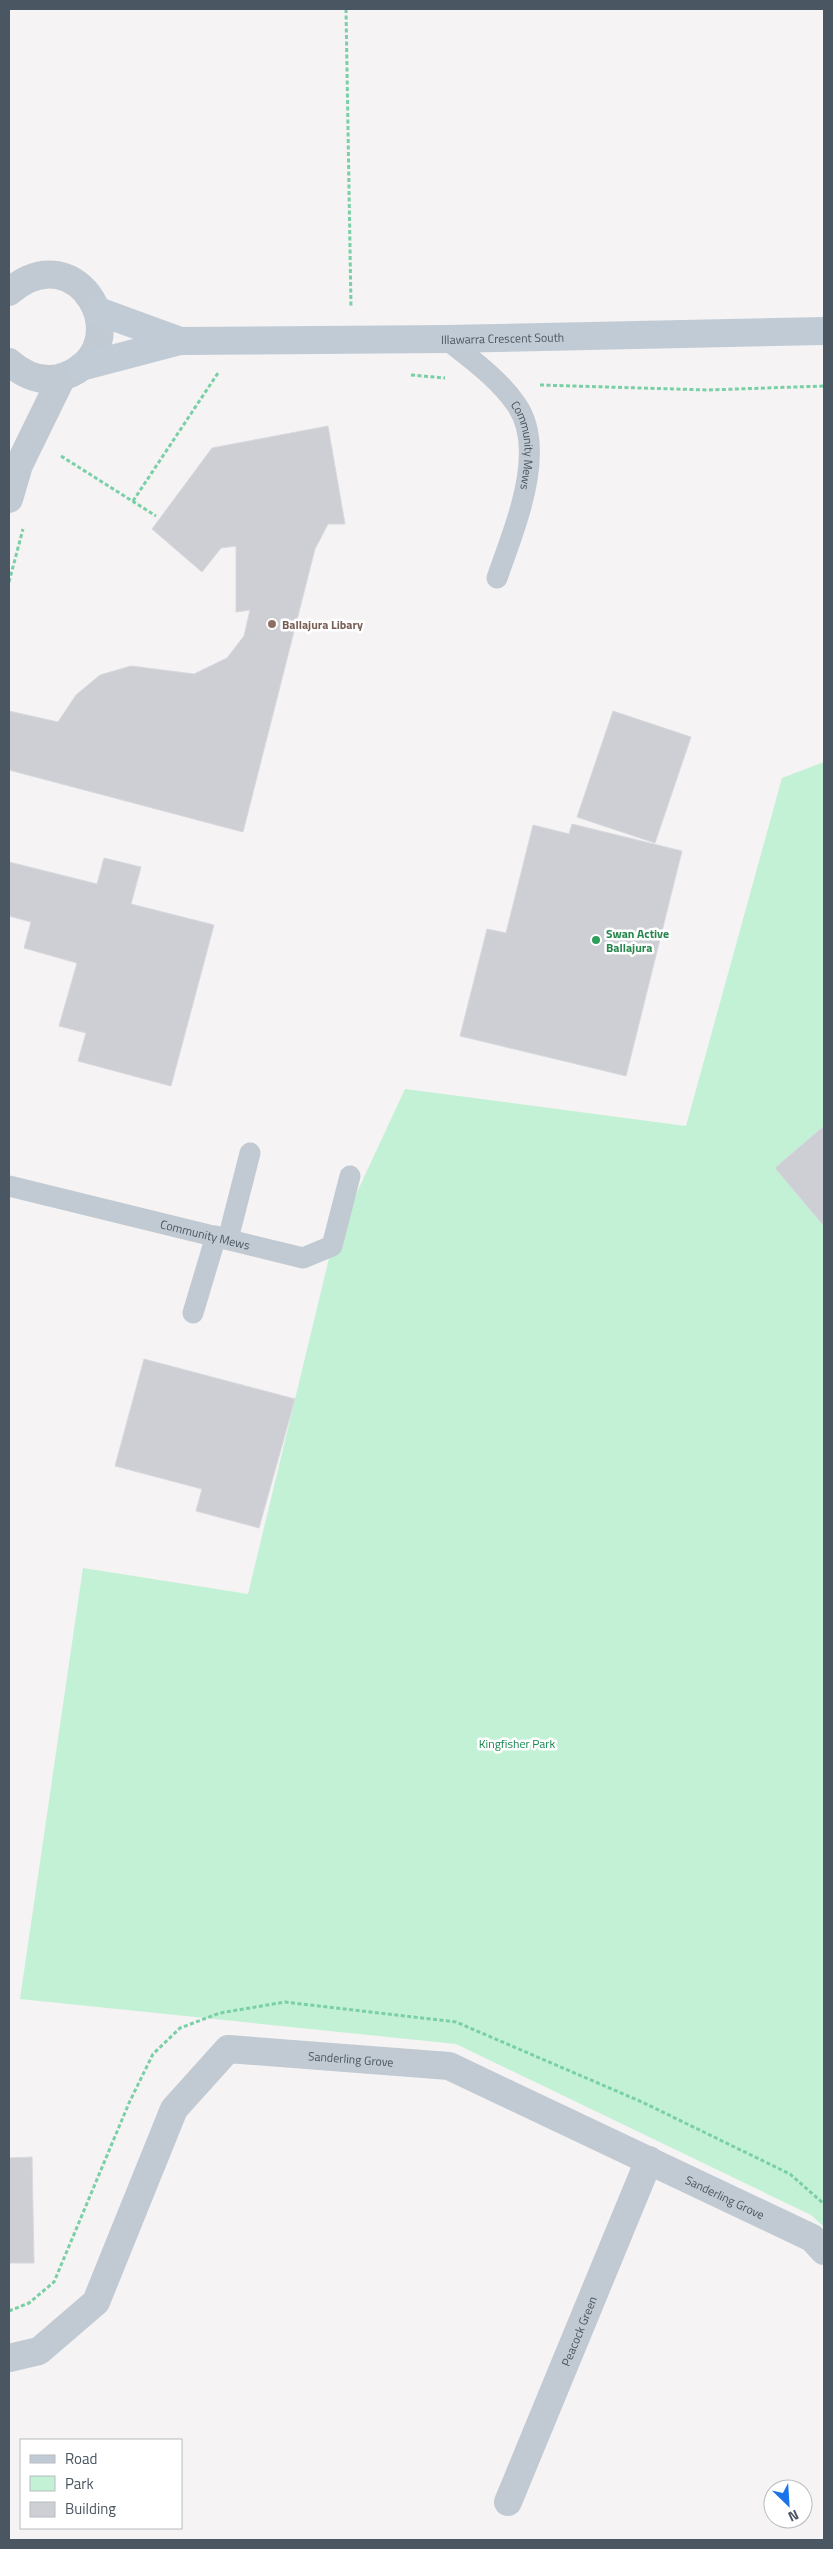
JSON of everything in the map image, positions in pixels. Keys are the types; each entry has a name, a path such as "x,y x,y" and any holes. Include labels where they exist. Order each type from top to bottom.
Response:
{"main road":[{"name":"Illawarra Crescent South","path":"98,311 180,341"},
{"name":"Illawarra Crescent South","path":"72,372 180,341 446,340 824,331"}],"street":[{"path":"9,499 19,465 72,372 94,351 100,332 98,311 92,297 81,286 68,278 52,274 36,275 13,283"},
{"path":"9,362 20,371 33,377 47,379 72,372"},
{"name":"Sanderling Grove","path":"9,2358 39,2351 96,2302 174,2108 228,2049 449,2066 812,2238 824,2251"},
{"name":"Peacock Green","path":"508,2502 649,2160"}],"lane":[{"name":"Community Mews","path":"446,340 499,383 518,406 528,431 529,456 523,498 497,578"},
{"path":"193,1313 222,1238 250,1153"},
{"name":"Community Mews","path":"9,1186 303,1258 332,1246 350,1176"}],"path":[{"path":"342,310 352,310 346,9"},
{"path":"134,501 220,371 211,370"},
{"path":"403,374 449,378"},
{"path":"499,383 708,390 824,386"},
{"path":"60,456 156,516"},
{"path":"9,582 24,524"},
{"path":"9,2311 29,2303 54,2282 126,2112 153,2054 180,2028 220,2013 285,2002 456,2022 642,2102 790,2174 824,2204"}],"green space":[{"name":"Kingfisher Park","path":"824,762 824,2227 811,2215 456,2044 20,1999 83,1568 248,1594 332,1246 405,1089 686,1126 782,778"}],"building":[{"name":"Ballajura Libary","path":"328,426 345,524 328,524 315,549 243,832 9,770 9,711 58,722 76,695 100,675 131,666 194,674 227,658 244,636 250,610 236,612 236,546 221,548 202,572 152,529 212,448"},
{"path":"613,711 691,737 655,843 577,817"},
{"path":"572,824 682,851 626,1076 460,1036 487,929 506,933 533,825 569,834"},
{"path":"104,858 141,867 131,904 214,925 171,1086 78,1061 86,1033 59,1026 77,963 24,948 31,922 9,916 9,862 97,884"},
{"path":"824,1126 824,1226 775,1168"},
{"path":"144,1359 295,1399 259,1528 196,1511 202,1489 115,1466"},
{"path":"32,2157 34,2263 9,2263 9,2158"}],"place":[{"name":"Ballajura Libary","path":"272,624"},
{"name":"Swan Active Ballajura","path":"596,940"}]}
